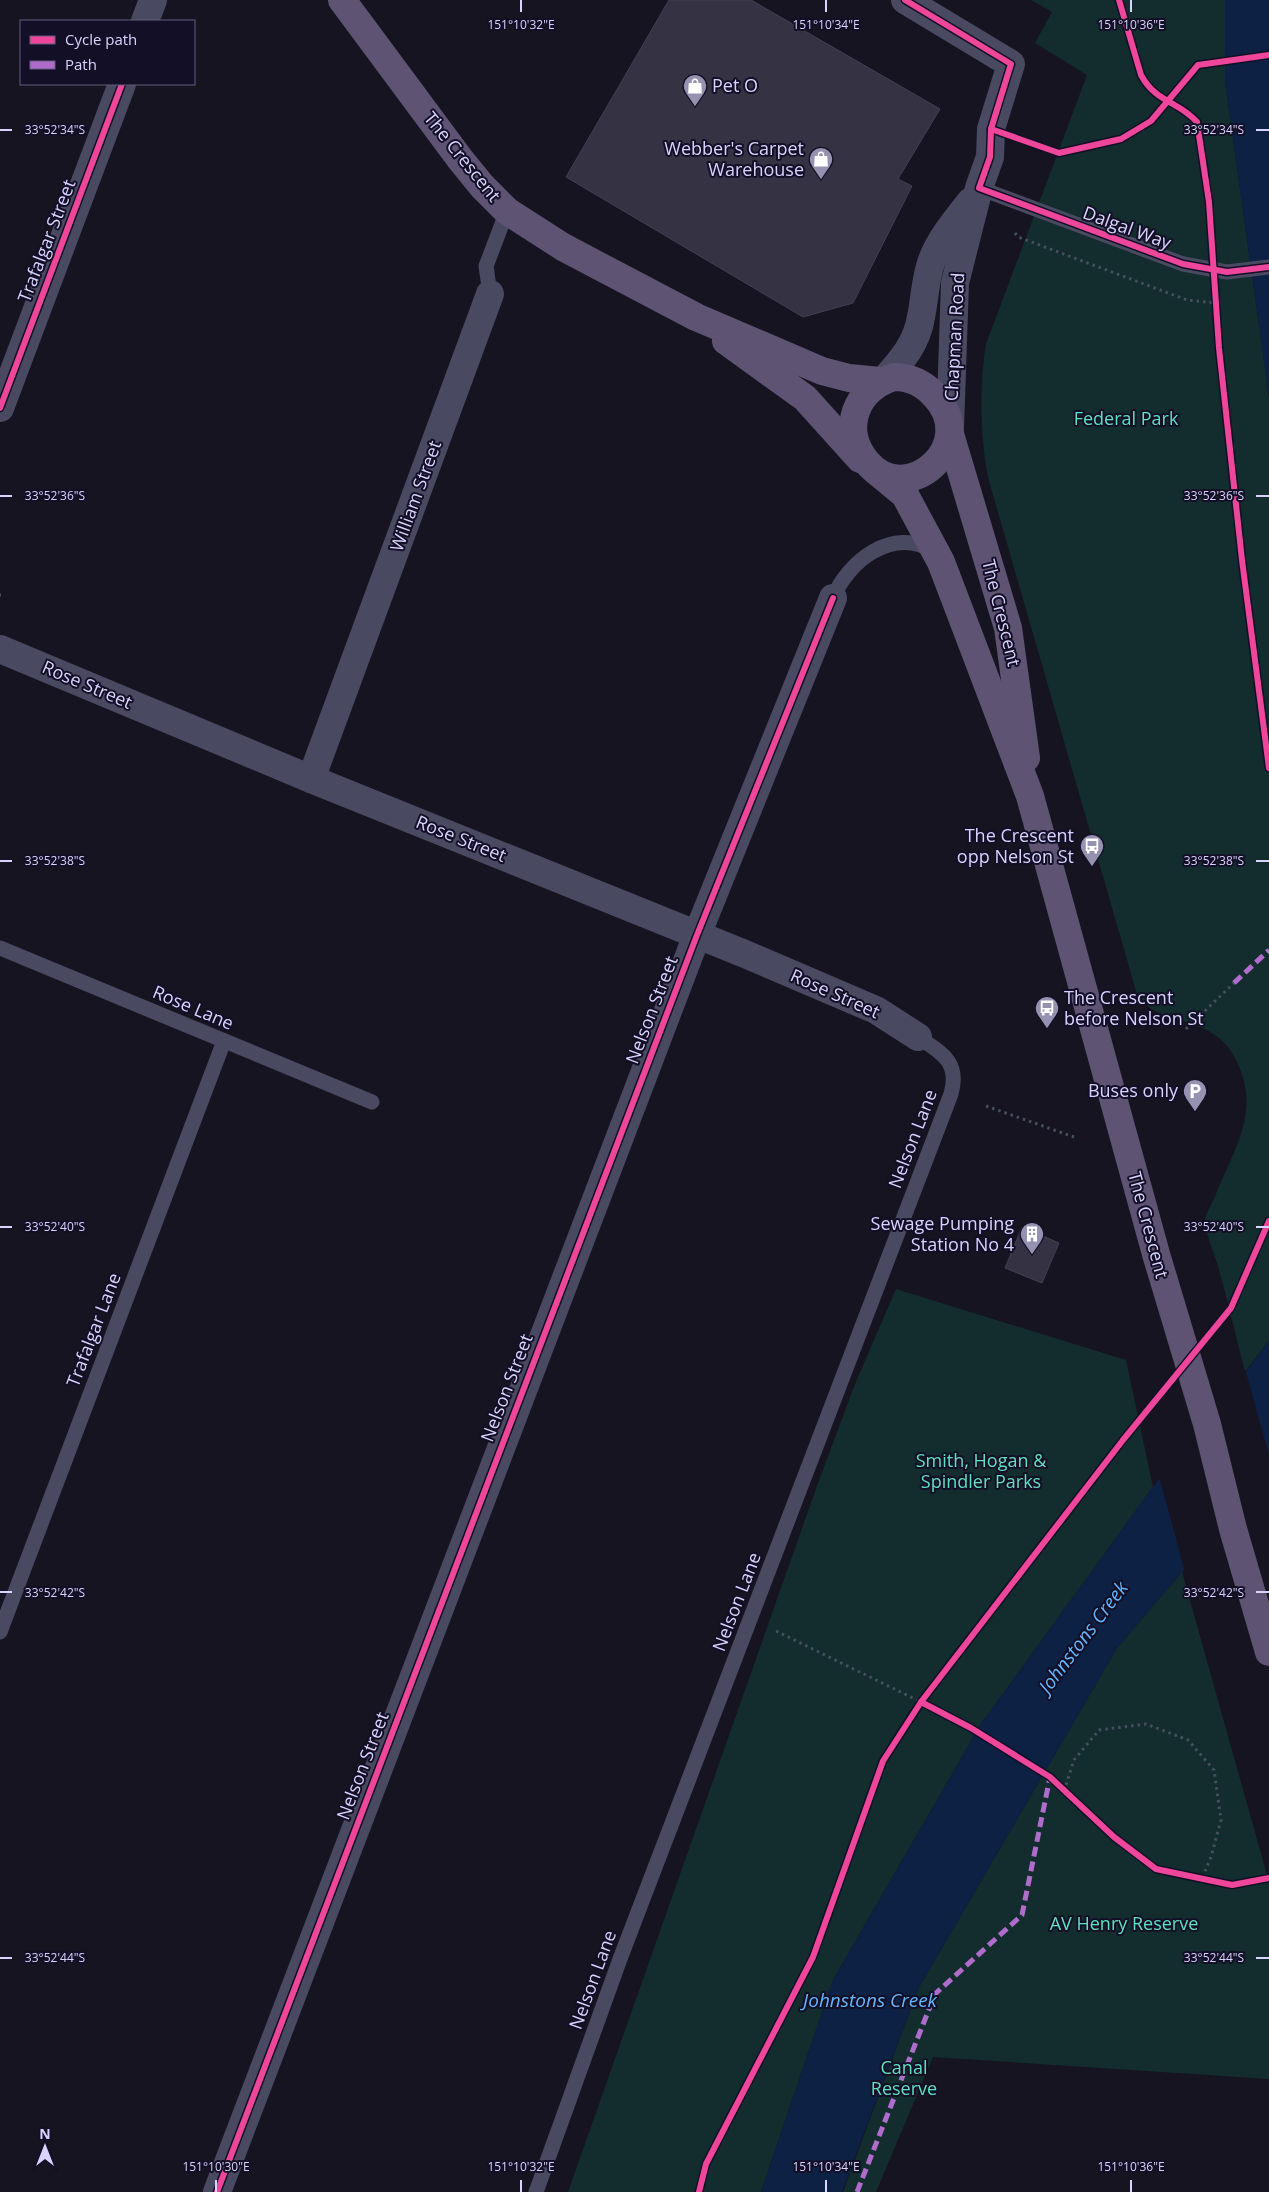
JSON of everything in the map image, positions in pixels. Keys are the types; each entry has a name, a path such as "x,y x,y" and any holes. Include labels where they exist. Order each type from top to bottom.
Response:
{"main road":[{"name":"The Crescent","path":"342,0 460,159 482,186 507,211 556,243 696,317 822,371 849,378 882,380"},
{"name":"The Crescent","path":"696,317 805,398 852,452 905,495 941,562 1030,796 1176,1325 1206,1424 1233,1529 1269,1652"},
{"path":"900,377 921,383 942,406 950,432 940,457 922,473 896,479 884,476 874,469 860,452 855,436 856,412 862,397 882,380 900,377"},
{"name":"The Crescent","path":"950,432 1008,628 1019,692 1030,796"}],"street":[{"path":"145,20 153,0"},
{"name":"Chapman Road","path":"905,0 1011,64 991,129 989,137 990,157 979,188 961,254 954,292 950,432"},
{"name":"Trafalgar Street","path":"0,408 122,85"},
{"name":"Chapman Road","path":"882,380 904,358 914,340 921,319 927,275 936,250 979,188"},
{"name":"William Street","path":"311,779 490,294"},
{"name":"Nelson Street","path":"217,2192 697,935 833,598"},
{"name":"Rose Street","path":"0,649 311,779 697,935 876,1010 918,1037"}],"lane":[{"name":"Dalgal Way","path":"979,188 1184,264 1213,271 1236,271 1269,267"},
{"name":"William Street","path":"490,294 486,266 507,211"},
{"name":"Nelson Street","path":"833,598 841,581 854,565 862,558 889,544 909,542 921,545 932,550 941,562"},
{"name":"Rose Lane","path":"0,948 372,1102"},
{"name":"Nelson Lane","path":"536,2192 620,1959 951,1094 954,1074 948,1059 918,1037"},
{"name":"Trafalgar Lane","path":"0,1632 224,1041"}],"path":[{"path":"1213,271 1216,312"},
{"path":"1186,1029 1234,983"},
{"path":"986,1106 1074,1137"},
{"path":"751,1618 929,1706"},
{"path":"916,1709 927,1694"},
{"path":"1064,1791 1074,1760 1100,1730 1146,1724 1188,1740 1214,1770 1221,1820 1212,1856 1202,1878"},
{"path":"1057,1784 1071,1797"},
{"path":"1193,1876 1210,1880"}],"green space":[{"name":"Federal Park","path":"1031,0 1225,0 1225,81 1269,397 1269,1341 1245,1372 1222,1279 1205,1226 1205,1219 1237,1146 1242,1130 1246,1099 1244,1082 1238,1064 1228,1046 1215,1035 1200,1027 1157,1012 1145,1004 1136,991 986,466 982,431 982,376 986,344 1087,75 1035,43 1052,12"},
{"name":"Smith, Hogan & Spindler Parks","path":"896,1289 1126,1360 1153,1487 981,1724 833,1980 761,2192 568,2192 818,1483 855,1384"},
{"name":"AV Henry Reserve","path":"1182,1572 1269,1882 1269,2079 933,2057 876,2192 843,2192 918,1989 1117,1648"}],"water":[{"path":"1225,0 1269,0 1269,397 1225,81"},
{"name":"Johnstons Creek","path":"1269,1341 1269,1471 1117,1648 918,1989 842,2192 761,2192 833,1980 981,1724 1153,1487 1207,1424"}],"pier":[{"path":"1245,1369 1269,1455 1269,1474 1185,1572 1159,1476 1205,1422"}],"building":[{"path":"669,0 751,0 940,109 898,179 912,186 853,303 803,317 566,177"},
{"name":"Sewage Pumping Station No 4","path":"1022,1227 1059,1243 1042,1283 1005,1268"}],"marked path":[{"path":"1234,983 1269,950"},
{"path":"857,2192 935,1994 1022,1915 1050,1777"}],"cycle path":[{"path":"905,0 1011,64 991,129 990,157 979,188 1183,264 1227,272 1269,267"},
{"path":"1119,0 1141,75 1147,84 1161,97 1183,110 1197,122 1209,202 1219,348 1242,560 1269,768"},
{"path":"991,129 1059,153 1121,139 1151,121 1198,65 1269,55"},
{"path":"0,408 122,85"},
{"path":"217,2192 697,935 833,598"},
{"path":"699,2192 706,2164 813,1957 883,1761 921,1702 1123,1440 1231,1308 1269,1221"},
{"path":"921,1702 971,1728 1050,1777 1114,1837 1156,1869 1232,1885 1269,1878"}],"place":[{"name":"Pet O","path":"695,107"},
{"name":"Webber's Carpet Warehouse","path":"821,180"},
{"name":"The Crescent opp Nelson St","path":"1092,867"},
{"name":"The Crescent before Nelson St","path":"1047,1029"},
{"name":"Buses only","path":"1195,1112"},
{"name":"Sewage Pumping Station No 4","path":"1032,1255"}],"park label":[{"name":"Canal Reserve","path":"904,2078"}]}
